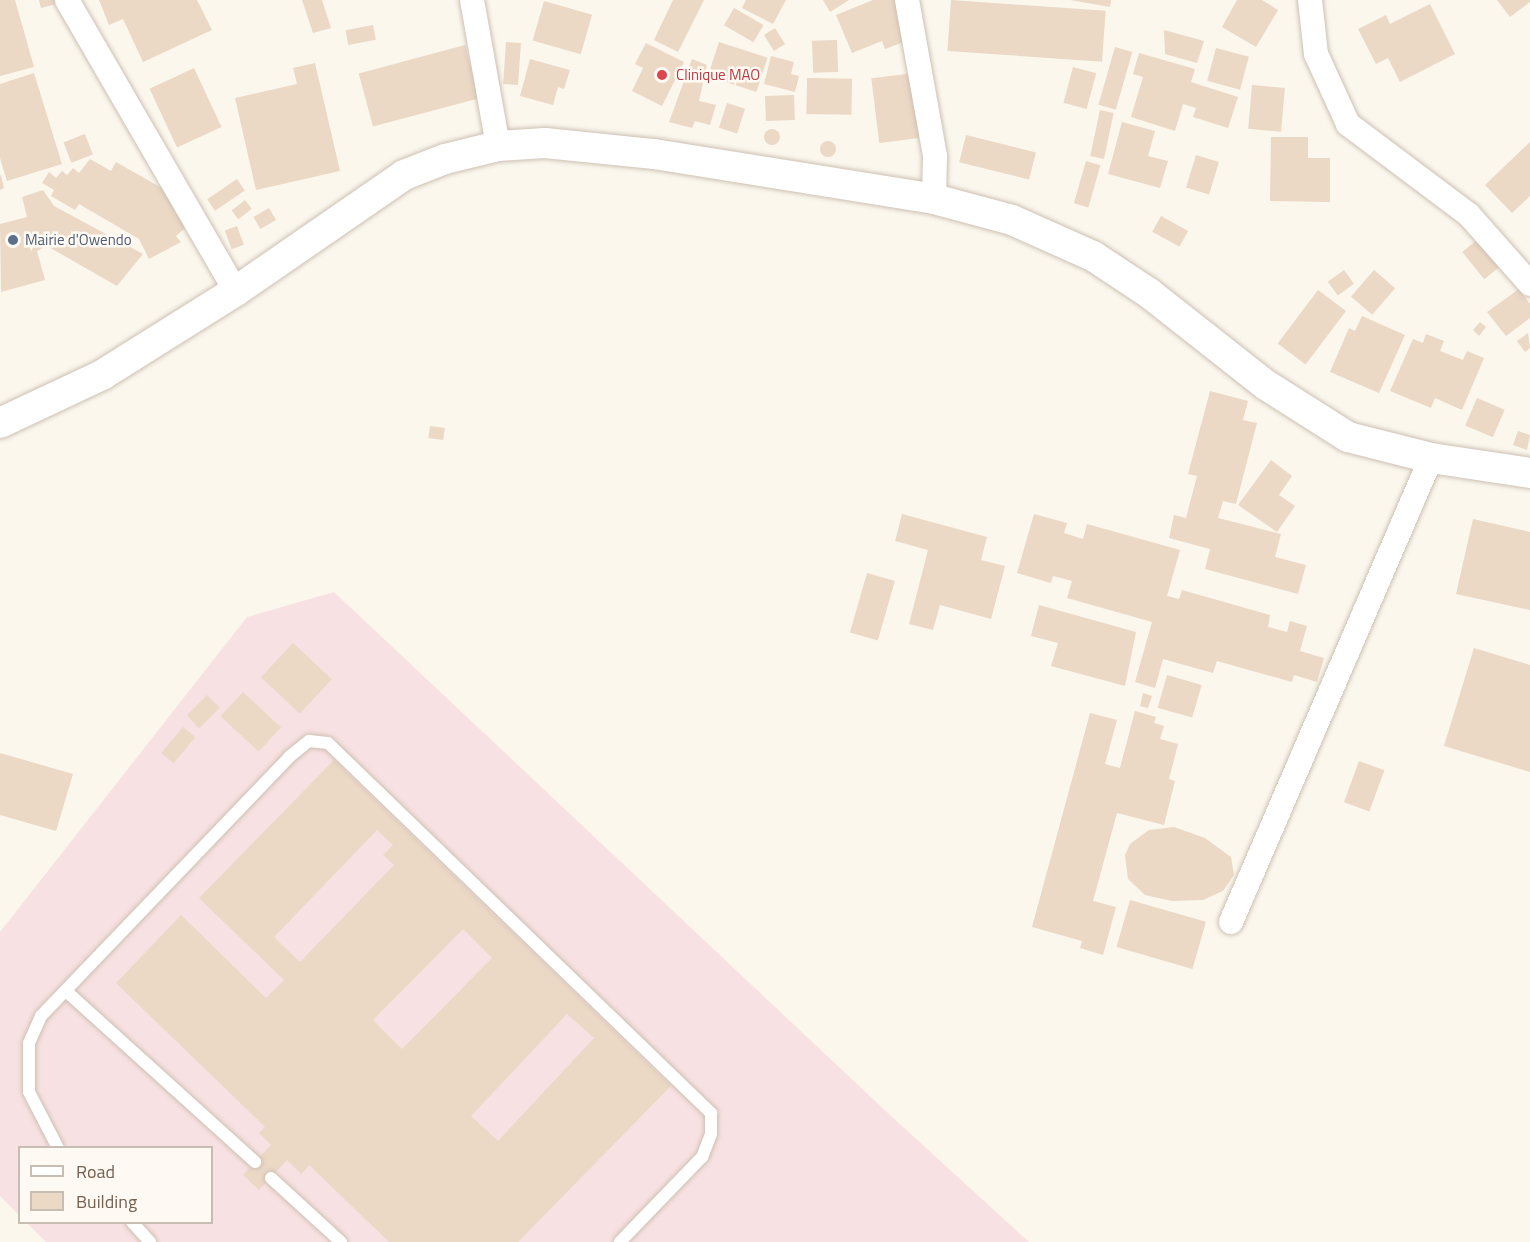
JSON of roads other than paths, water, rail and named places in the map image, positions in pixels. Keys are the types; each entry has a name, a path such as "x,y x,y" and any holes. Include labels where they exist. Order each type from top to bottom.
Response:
{"street":[{"path":"67,0 236,291"},
{"path":"472,0 498,146"},
{"path":"908,0 935,156 934,199"},
{"path":"1310,0 1316,54 1348,124 1469,215 1530,284"},
{"path":"0,423 102,375 140,348 236,291 404,175 445,159 498,146 545,143 586,145 934,199 1012,220 1093,256 1149,293 1315,420 1348,437 1431,458 1530,473"},
{"path":"1231,922 1431,458"}],"lane":[{"path":"57,1146 29,1092 29,1043 41,1016 289,757 309,741 328,743 711,1113 711,1134 702,1157 620,1242"},
{"path":"66,991 255,1162"},
{"path":"271,1178 341,1242"},
{"path":"134,1224 150,1242"}],"place":[{"name":"Clinique MAO","path":"662,75"},
{"name":"Mairie d'Owendo","path":"13,240"}]}
